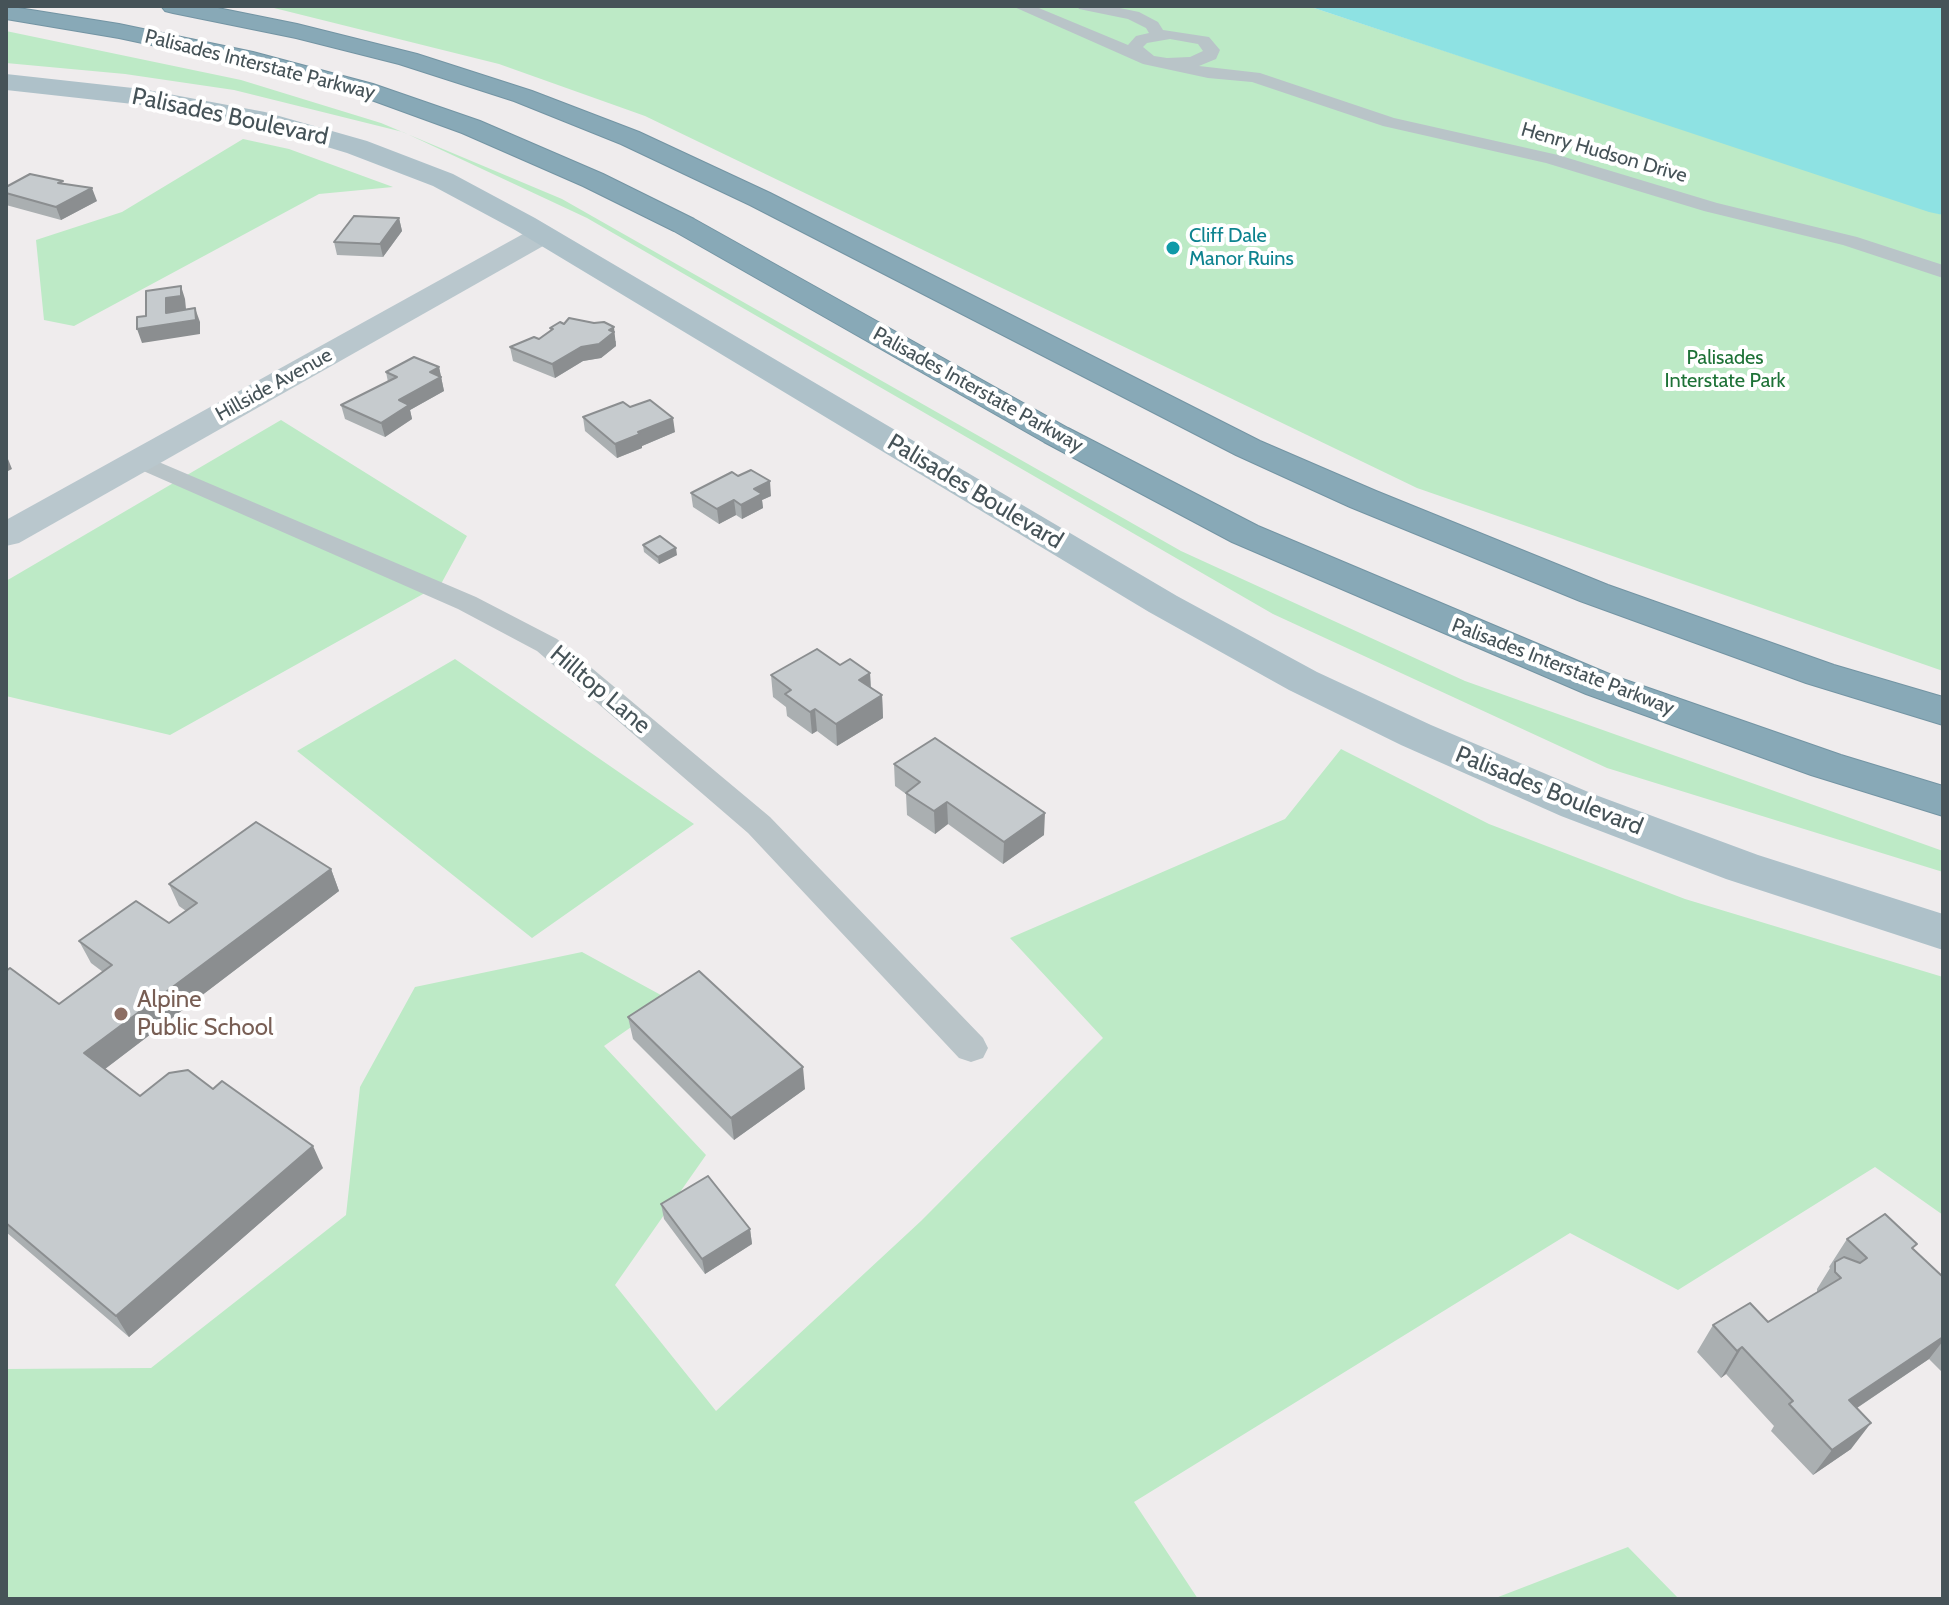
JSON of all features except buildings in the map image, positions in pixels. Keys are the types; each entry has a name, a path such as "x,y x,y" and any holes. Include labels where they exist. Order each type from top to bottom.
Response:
{"highway":[{"name":"Palisades Interstate Parkway","path":"173,6 297,31 408,59 523,96 630,138 760,199 1248,448 1363,499 1608,599 1820,674 1943,711"},
{"name":"Palisades Interstate Parkway","path":"6,12 119,31 253,59 364,89 471,127 593,180 684,225 1056,435 1245,534 1600,685 1826,765 1943,801"}],"main road":[{"name":"Palisades Boulevard","path":"6,82 167,101 313,133 443,180 542,235 1137,589 1303,681 1430,742 1590,810 1742,867 1943,932"},
{"name":"Hillside Avenue","path":"6,535 542,235"}],"street":[{"name":"Henry Hudson Drive","path":"1020,6 1093,36 1148,43 1194,37 1237,57 1254,77"},
{"path":"1085,6 1133,15 1152,25 1148,43"},
{"name":"Henry Hudson Drive","path":"1148,43 1167,63 1208,73 1254,77 1389,122 1551,159 1711,207 1850,241 1943,272"},
{"name":"Henry Hudson Drive","path":"1167,63 1204,59 1212,50 1209,45"},
{"name":"Hilltop Lane","path":"140,461 467,603 547,645 759,825 971,1048"}],"green space":[{"name":"Palisades Interstate Park","path":"266,6 1308,6 1943,215 1943,671 1417,488 645,116 499,64"},
{"path":"6,31 241,80 402,132 234,90 125,74 6,63"},
{"path":"408,134 562,199 1181,551 1465,681 1943,851 1943,872 1607,768 1273,614 587,218"},
{"path":"243,139 289,149 393,187 319,194 74,326 44,320 36,240 122,212"},
{"path":"281,420 467,536 441,584 170,735 6,696 6,581"},
{"path":"455,659 694,824 532,938 297,751"},
{"path":"1341,749 1489,824 1685,899 1943,977 1943,1215 1875,1167 1678,1290 1570,1233 1134,1502 1198,1599 6,1599 6,1369 151,1368 346,1215 360,1087 415,987 582,952 670,1000 604,1046 706,1155 615,1285 716,1411 921,1221 1103,1038 1010,938 1285,819"},
{"path":"1628,1547 1679,1599 1493,1599"}],"water":[{"path":"1308,6 1943,6 1943,215 1929,212"}],"place":[{"name":"Cliff Dale Manor Ruins","path":"1173,248"},
{"name":"Alpine Public School","path":"121,1014"}]}
